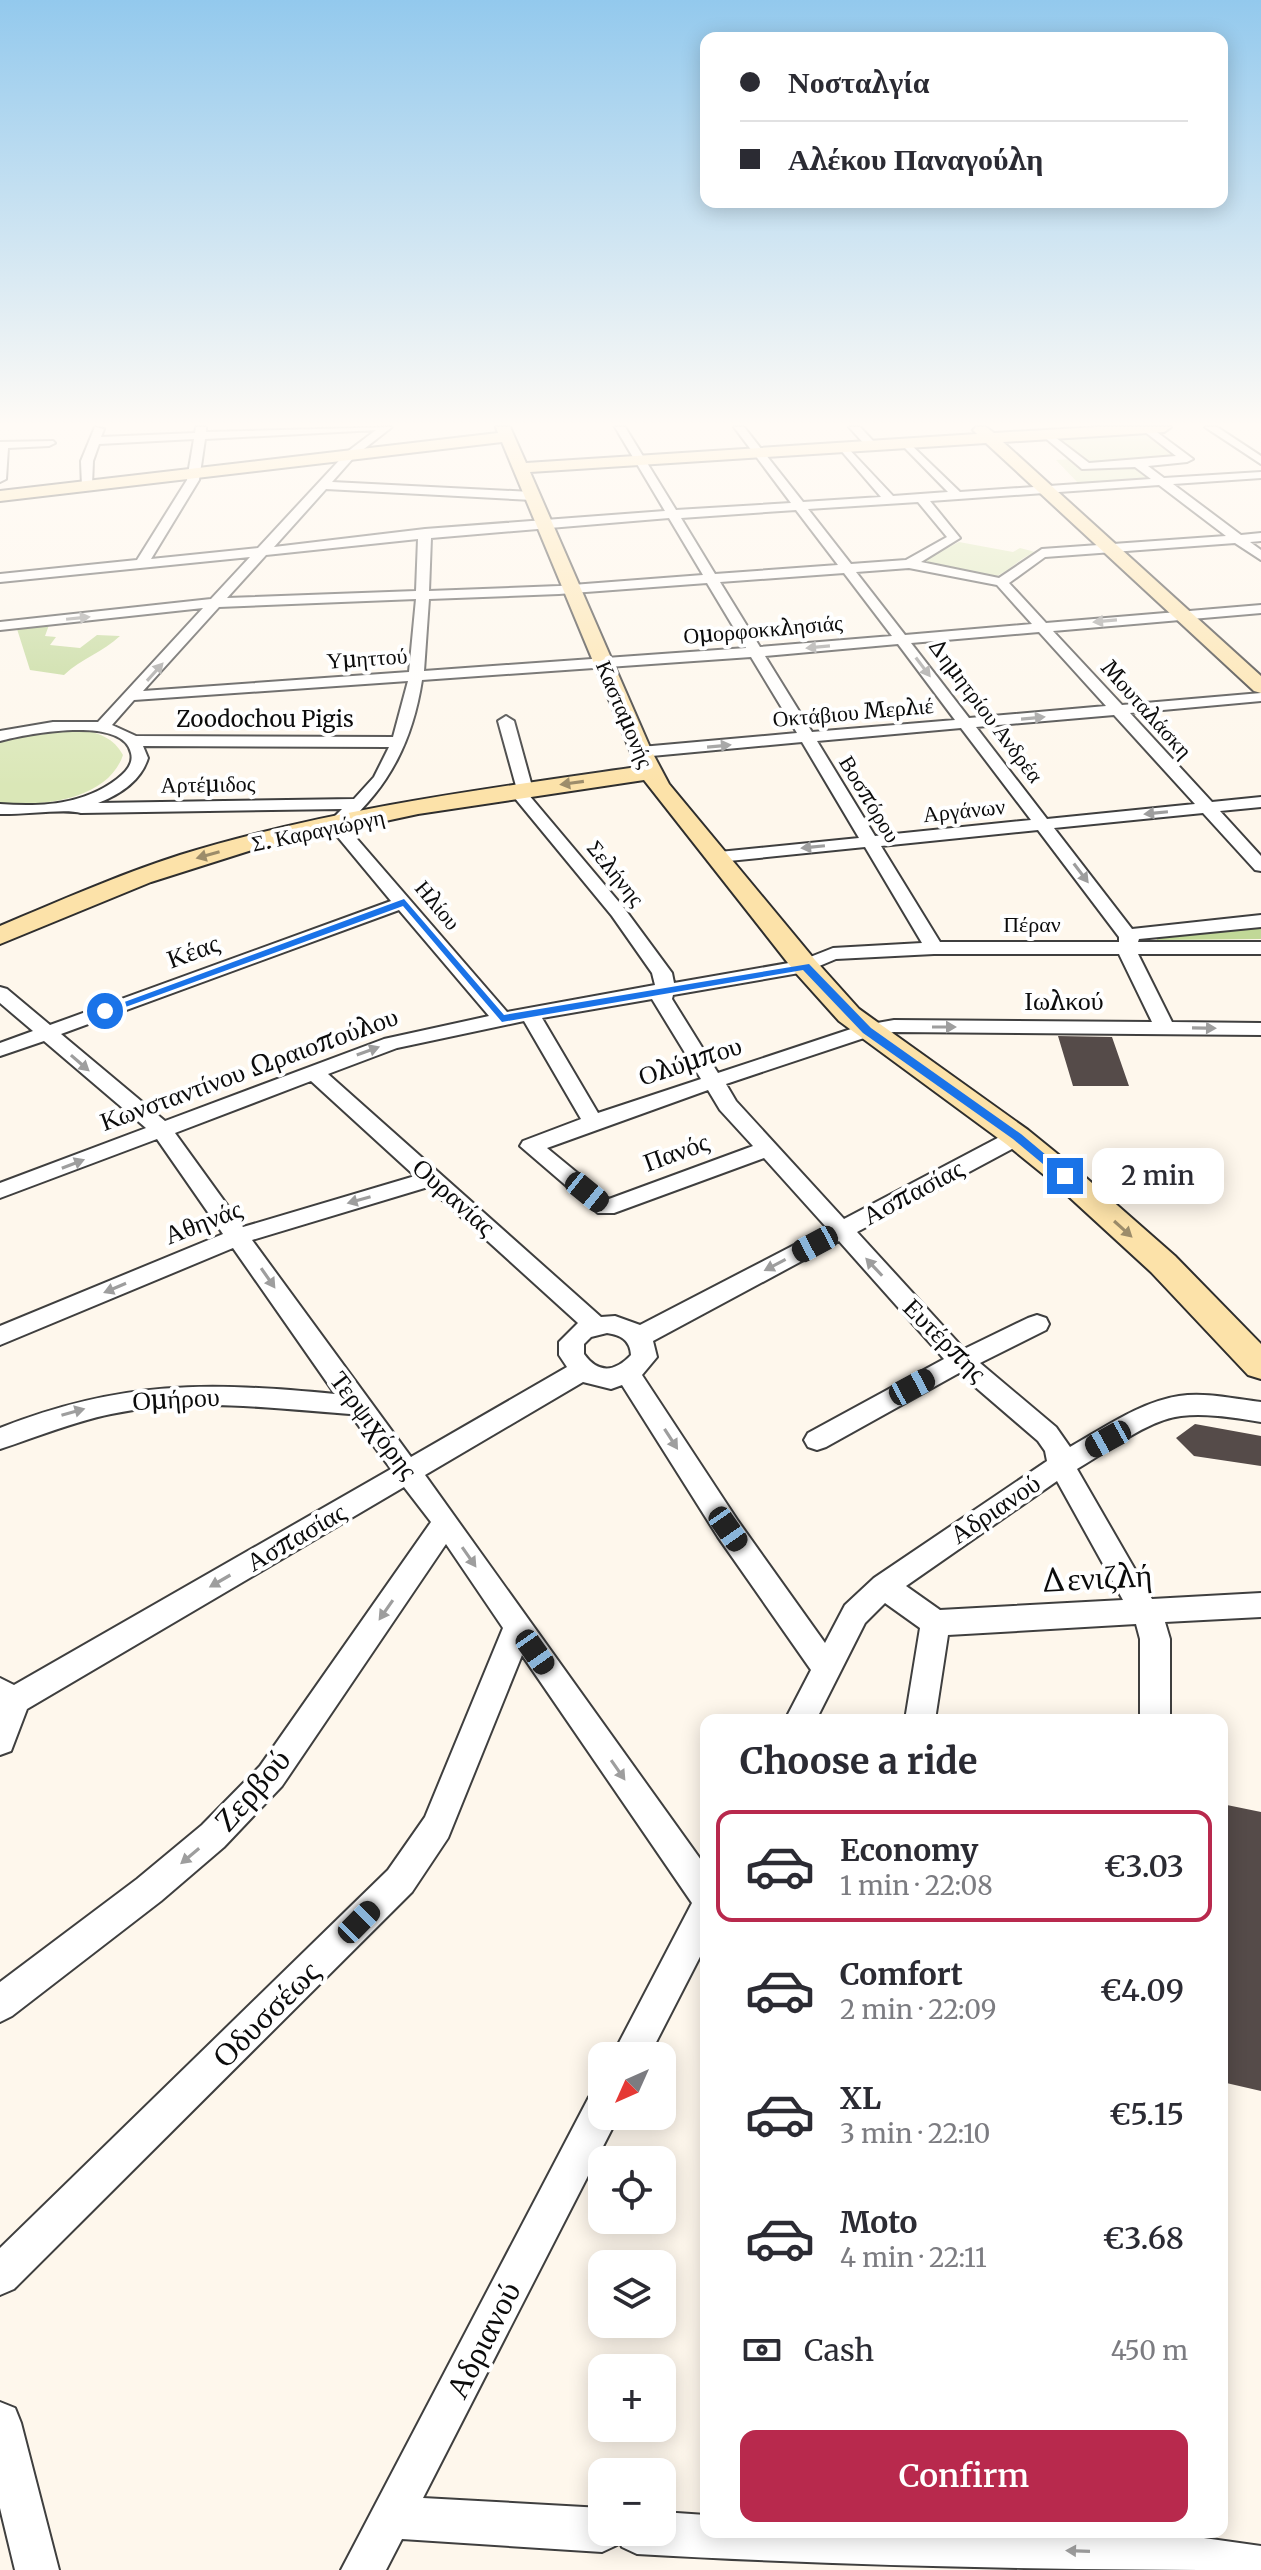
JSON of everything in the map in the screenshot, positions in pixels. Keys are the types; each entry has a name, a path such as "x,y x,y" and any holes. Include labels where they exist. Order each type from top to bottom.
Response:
{"street":[{"path":"141,564 151,547"},
{"path":"101,728 265,547"},
{"path":"0,578 298,547"},
{"path":"335,824 359,804 386,770 398,742 416,677 424,547"},
{"name":"Κασταμονής","path":"554,547 645,762 805,966 867,1030 1017,1137 1163,1264 1259,1362"},
{"name":"Βοσπόρου","path":"693,547 934,948"},
{"name":"Δημητρίου Ανδρέα","path":"831,547 1043,824 1127,941 1165,1028"},
{"path":"909,564 939,547"},
{"path":"0,626 215,603 572,589 909,564 1001,582 1042,553 1125,547"},
{"path":"1110,548 1261,687"},
{"name":"Μουταλάσκη","path":"1001,582 1261,866"},
{"name":"Ομορφοκκλησιάς","path":"604,663 1261,609"},
{"name":"Υμηττού","path":"132,696 604,663"},
{"name":"Οκτάβιου Μερλιέ","path":"645,762 807,738 1261,697"},
{"name":"Σελήνης","path":"506,721 521,791 618,912 662,973 665,985 662,991"},
{"path":"0,736 61,725 101,728 132,741 139,751 134,773 122,784 93,798 57,808 8,810 0,830"},
{"name":"Zoodochou Pigis","path":"132,741 398,742"},
{"name":"Σ. Καραγιώργη","path":"0,936 94,895 191,860 335,824 521,791 645,762"},
{"name":"Αργάνων","path":"719,857 1261,802"},
{"name":"Αρτέμιδος","path":"57,808 359,804"},
{"name":"Ηλίου","path":"335,824 502,1019"},
{"name":"Κέας","path":"0,1050 404,902"},
{"name":"Πέραν","path":"1127,941 1261,921"},
{"name":"Πέραν","path":"805,966 833,954 934,948 1127,941 1261,948"},
{"name":"Κωνσταντίνου Ωραιοπούλου","path":"0,1191 391,1043 502,1019 805,966"},
{"name":"Ευτέρπης","path":"662,991 662,999 728,1105 961,1361 1047,1434 1058,1449 1061,1465 1145,1612 1155,1639 1155,1714"},
{"name":"Τερψιχόρης","path":"0,993 162,1130 357,1405 446,1522 700,1886"},
{"path":"530,1014 593,1122"},
{"name":"Ιωλκού","path":"867,1030 894,1026 1261,1029"},
{"name":"Ολύμπου","path":"531,1146 593,1122 867,1030"},
{"name":"Ουρανίας","path":"312,1071 595,1325"},
{"name":"Ασπασίας","path":"639,1337 1017,1137"},
{"name":"Πανός","path":"531,1146 606,1208 767,1149"},
{"name":"Αθηνάς","path":"0,1336 239,1236 434,1178"},
{"path":"817,1440 961,1361 1037,1324"},
{"path":"595,1325 620,1325 639,1337 644,1346 644,1357 628,1374 612,1378 595,1377 581,1371 572,1362 569,1351 573,1340 595,1325"},
{"name":"Ασπασίας","path":"6,1697 581,1371"},
{"path":"628,1374 728,1529 826,1668"},
{"name":"Ομήρου","path":"0,1439 91,1407 179,1395 357,1405"},
{"name":"Αδριανού","path":"803,1714 855,1614 884,1586 1061,1465 1154,1413 1179,1406 1208,1405 1261,1412"},
{"name":"Ζερβού","path":"0,2004 149,1890 213,1836 271,1776 446,1522"},
{"path":"884,1586 935,1623 921,1714"},
{"name":"Δενιζλή","path":"935,1623 1261,1605"},
{"name":"Οδυσσέως","path":"0,2275 400,1881 437,1827 518,1628"},
{"path":"0,1741 12,1715 6,1697"},
{"path":"637,2042 700,1922"},
{"name":"Αδριανού","path":"363,2570 592,2130"},
{"path":"0,2423 37,2570"},
{"path":"391,2517 588,2529"},
{"path":"676,2533 700,2534"},
{"path":"863,2538 1156,2543 1261,2568"}],"green space":[{"path":"949,547 986,547 1013,552 1020,548 1035,552 991,577 960,573 922,561"},
{"path":"49,625 45,636 56,637 50,645 80,648 97,635 120,636 64,675 30,670 17,629"},
{"path":"80,729 105,737 123,755 115,770 103,782 88,791 53,801 0,803 0,740 22,734"},
{"path":"1261,926 1261,939 1157,940 1155,936"}],"building":[{"path":"1058,1036 1112,1037 1129,1086 1073,1086"},
{"path":"1195,1424 1261,1436 1261,1466 1194,1456 1176,1438"},
{"path":"1228,1805 1261,1812 1261,2091 1228,2083"}],"route":[{"path":"105,1011 404,902 502,1019 805,966 849,1015 867,1030 1017,1137 1065,1176"}]}
